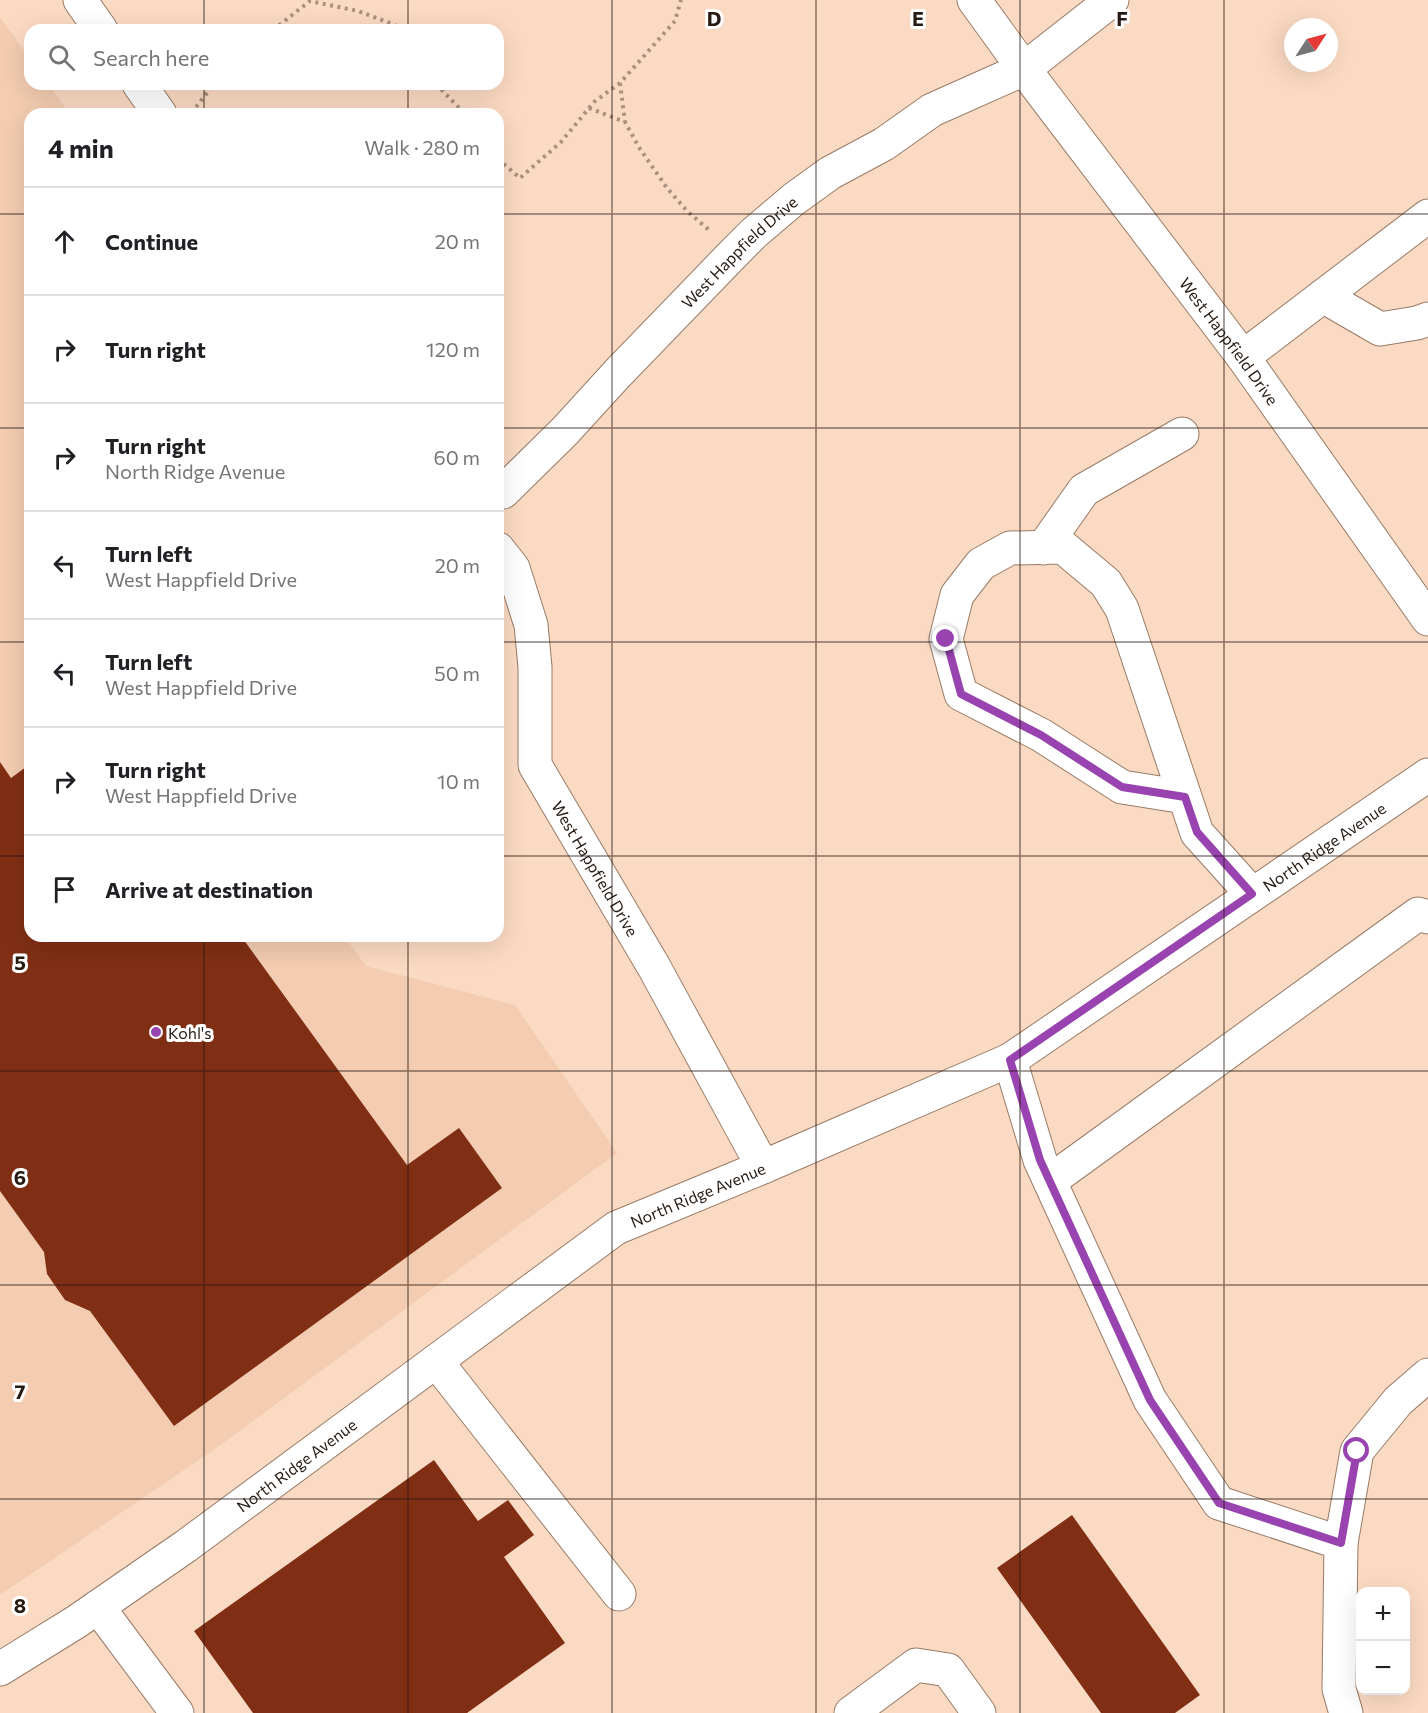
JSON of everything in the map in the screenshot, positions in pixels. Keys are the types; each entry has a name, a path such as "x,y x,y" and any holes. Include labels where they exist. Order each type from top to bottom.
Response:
{"street":[{"path":"80,0 97,24"},
{"name":"West Happfield Drive","path":"974,0 1243,357 1428,619"},
{"path":"1024,69 1112,0"},
{"name":"West Happfield Drive","path":"504,491 565,431 733,254 794,199 830,173 884,144 932,110 1024,69"},
{"path":"143,90 156,108"},
{"path":"1243,357 1428,216"},
{"path":"1323,296 1380,329 1418,323 1428,319"},
{"path":"1043,548 1084,490 1182,434"},
{"path":"1185,797 1122,787 1041,735 961,694 946,639 957,595 981,564 1010,548 1063,547 1106,583 1122,609 1197,832 1252,894"},
{"name":"West Happfield Drive","path":"504,556 513,567 531,625 535,667 535,765 654,967 763,1167"},
{"name":"North Ridge Avenue","path":"0,1669 98,1607 186,1546 616,1228 1010,1060 1428,775"},
{"path":"1050,1181 1418,914 1428,917"},
{"path":"1010,1060 1040,1160 1150,1400 1219,1503 1341,1543"},
{"path":"436,1361 619,1594"},
{"path":"1346,1713 1339,1689 1341,1543 1357,1451 1398,1401 1428,1376"},
{"path":"98,1607 176,1713"},
{"path":"851,1713 916,1665 948,1670 979,1713"}],"path":[{"path":"504,164 520,178 561,142 589,108 620,83 675,21 681,0"},
{"path":"281,24 310,1 358,11 392,24"},
{"path":"620,83 625,122 640,149 667,188 687,211 733,254"},
{"path":"196,107 209,90"},
{"path":"442,90 459,108"},
{"path":"589,108 625,122"}],"shaded area":[{"path":"0,17 24,51 24,90 52,90 66,108 24,108 24,942 348,942 366,966 515,1005 617,1153 215,1449 0,1595"}],"building":[{"name":"Kohl's","path":"0,762 11,778 24,768 24,942 245,942 407,1165 459,1128 502,1188 174,1426 90,1311 65,1300 47,1274 44,1252 0,1191"},
{"path":"434,1460 478,1521 508,1500 534,1535 504,1557 565,1643 467,1713 253,1713 194,1631"},
{"path":"1072,1515 1200,1695 1175,1713 1101,1713 997,1568"}],"place":[{"name":"Kohl's","path":"156,1032"}],"route":[{"path":"946,639 961,694 1041,735 1122,787 1185,797 1197,832 1252,894 1010,1060 1040,1160 1150,1400 1219,1503 1341,1543 1357,1451"}]}
